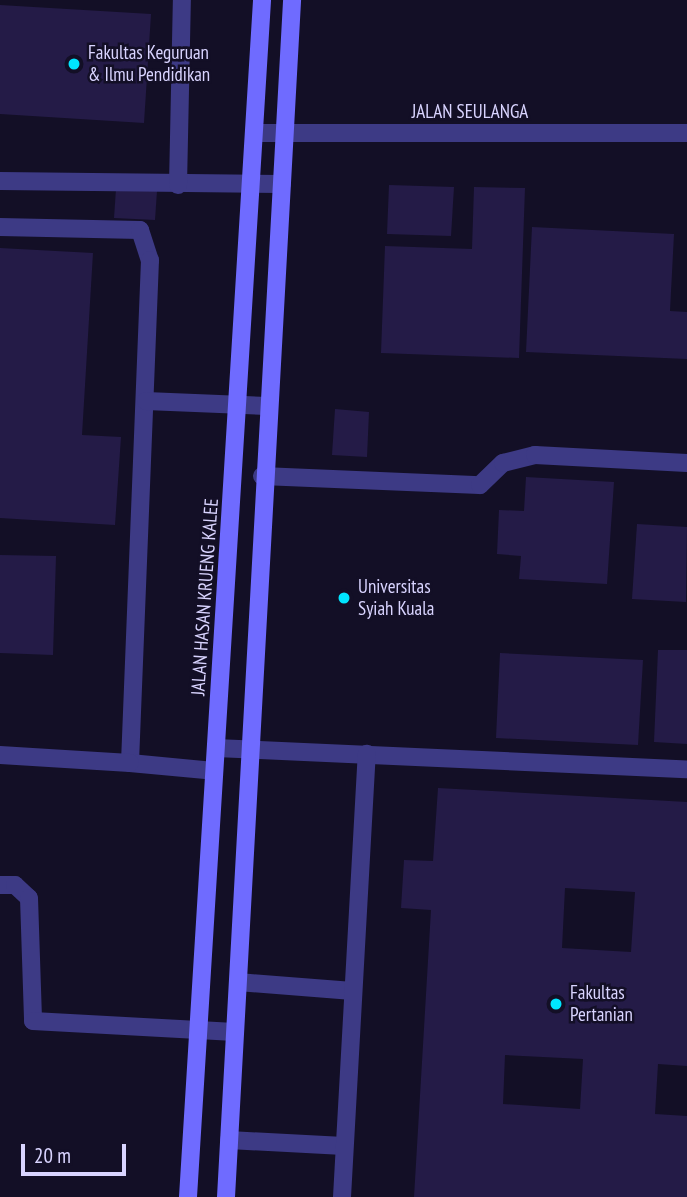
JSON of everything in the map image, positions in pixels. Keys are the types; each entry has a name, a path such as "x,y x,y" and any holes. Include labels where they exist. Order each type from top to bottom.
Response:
{"street":[{"path":"178,185 183,0"},
{"name":"JALAN HASAN KRUENG KALEE","path":"188,1197 253,185 262,0"},
{"path":"226,1197 251,749 262,475 292,0"},
{"name":"JALAN SEULANGA","path":"254,133 687,133"},
{"path":"0,181 178,185 282,184"},
{"path":"0,227 140,230 150,260 130,763"},
{"path":"146,401 267,407"},
{"path":"262,475 481,485 503,463 535,455 687,463"},
{"path":"216,748 687,769"},
{"path":"342,1197 367,754"},
{"path":"0,755 214,771"},
{"path":"0,885 15,885 29,898 33,1021 235,1032"},
{"path":"238,982 353,991"},
{"path":"229,1140 344,1146"}],"building":[{"name":"Fakultas Keguruan & Ilmu Pendidikan","path":"0,5 151,14 144,123 0,114"},
{"path":"389,185 454,187 451,236 387,234"},
{"path":"474,187 525,188 519,358 381,353 385,246 472,249"},
{"path":"116,189 157,191 155,220 114,218"},
{"path":"532,227 674,234 670,311 687,312 687,359 526,352"},
{"path":"0,248 93,253 82,435 121,437 115,525 0,518"},
{"path":"335,409 369,412 367,457 332,455"},
{"path":"526,477 614,482 607,584 519,579 521,556 497,554 499,510 524,511"},
{"path":"637,524 687,527 686,602 632,599"},
{"path":"0,555 56,556 53,655 0,653"},
{"path":"658,650 687,650 687,744 654,742"},
{"path":"500,653 643,660 638,745 496,738"},
{"name":"Fakultas Pertanian","path":"438,788 687,802 687,1066 658,1064 655,1114 687,1116 687,1197 414,1197 431,910 401,908 404,860 433,861","holes":["565,888 635,892 631,952 562,948","505,1055 583,1059 580,1109 503,1104"]}],"place":[{"name":"Fakultas Keguruan & Ilmu Pendidikan","path":"74,64"},
{"name":"Universitas Syiah Kuala","path":"344,598"},
{"name":"Fakultas Pertanian","path":"556,1004"}]}
